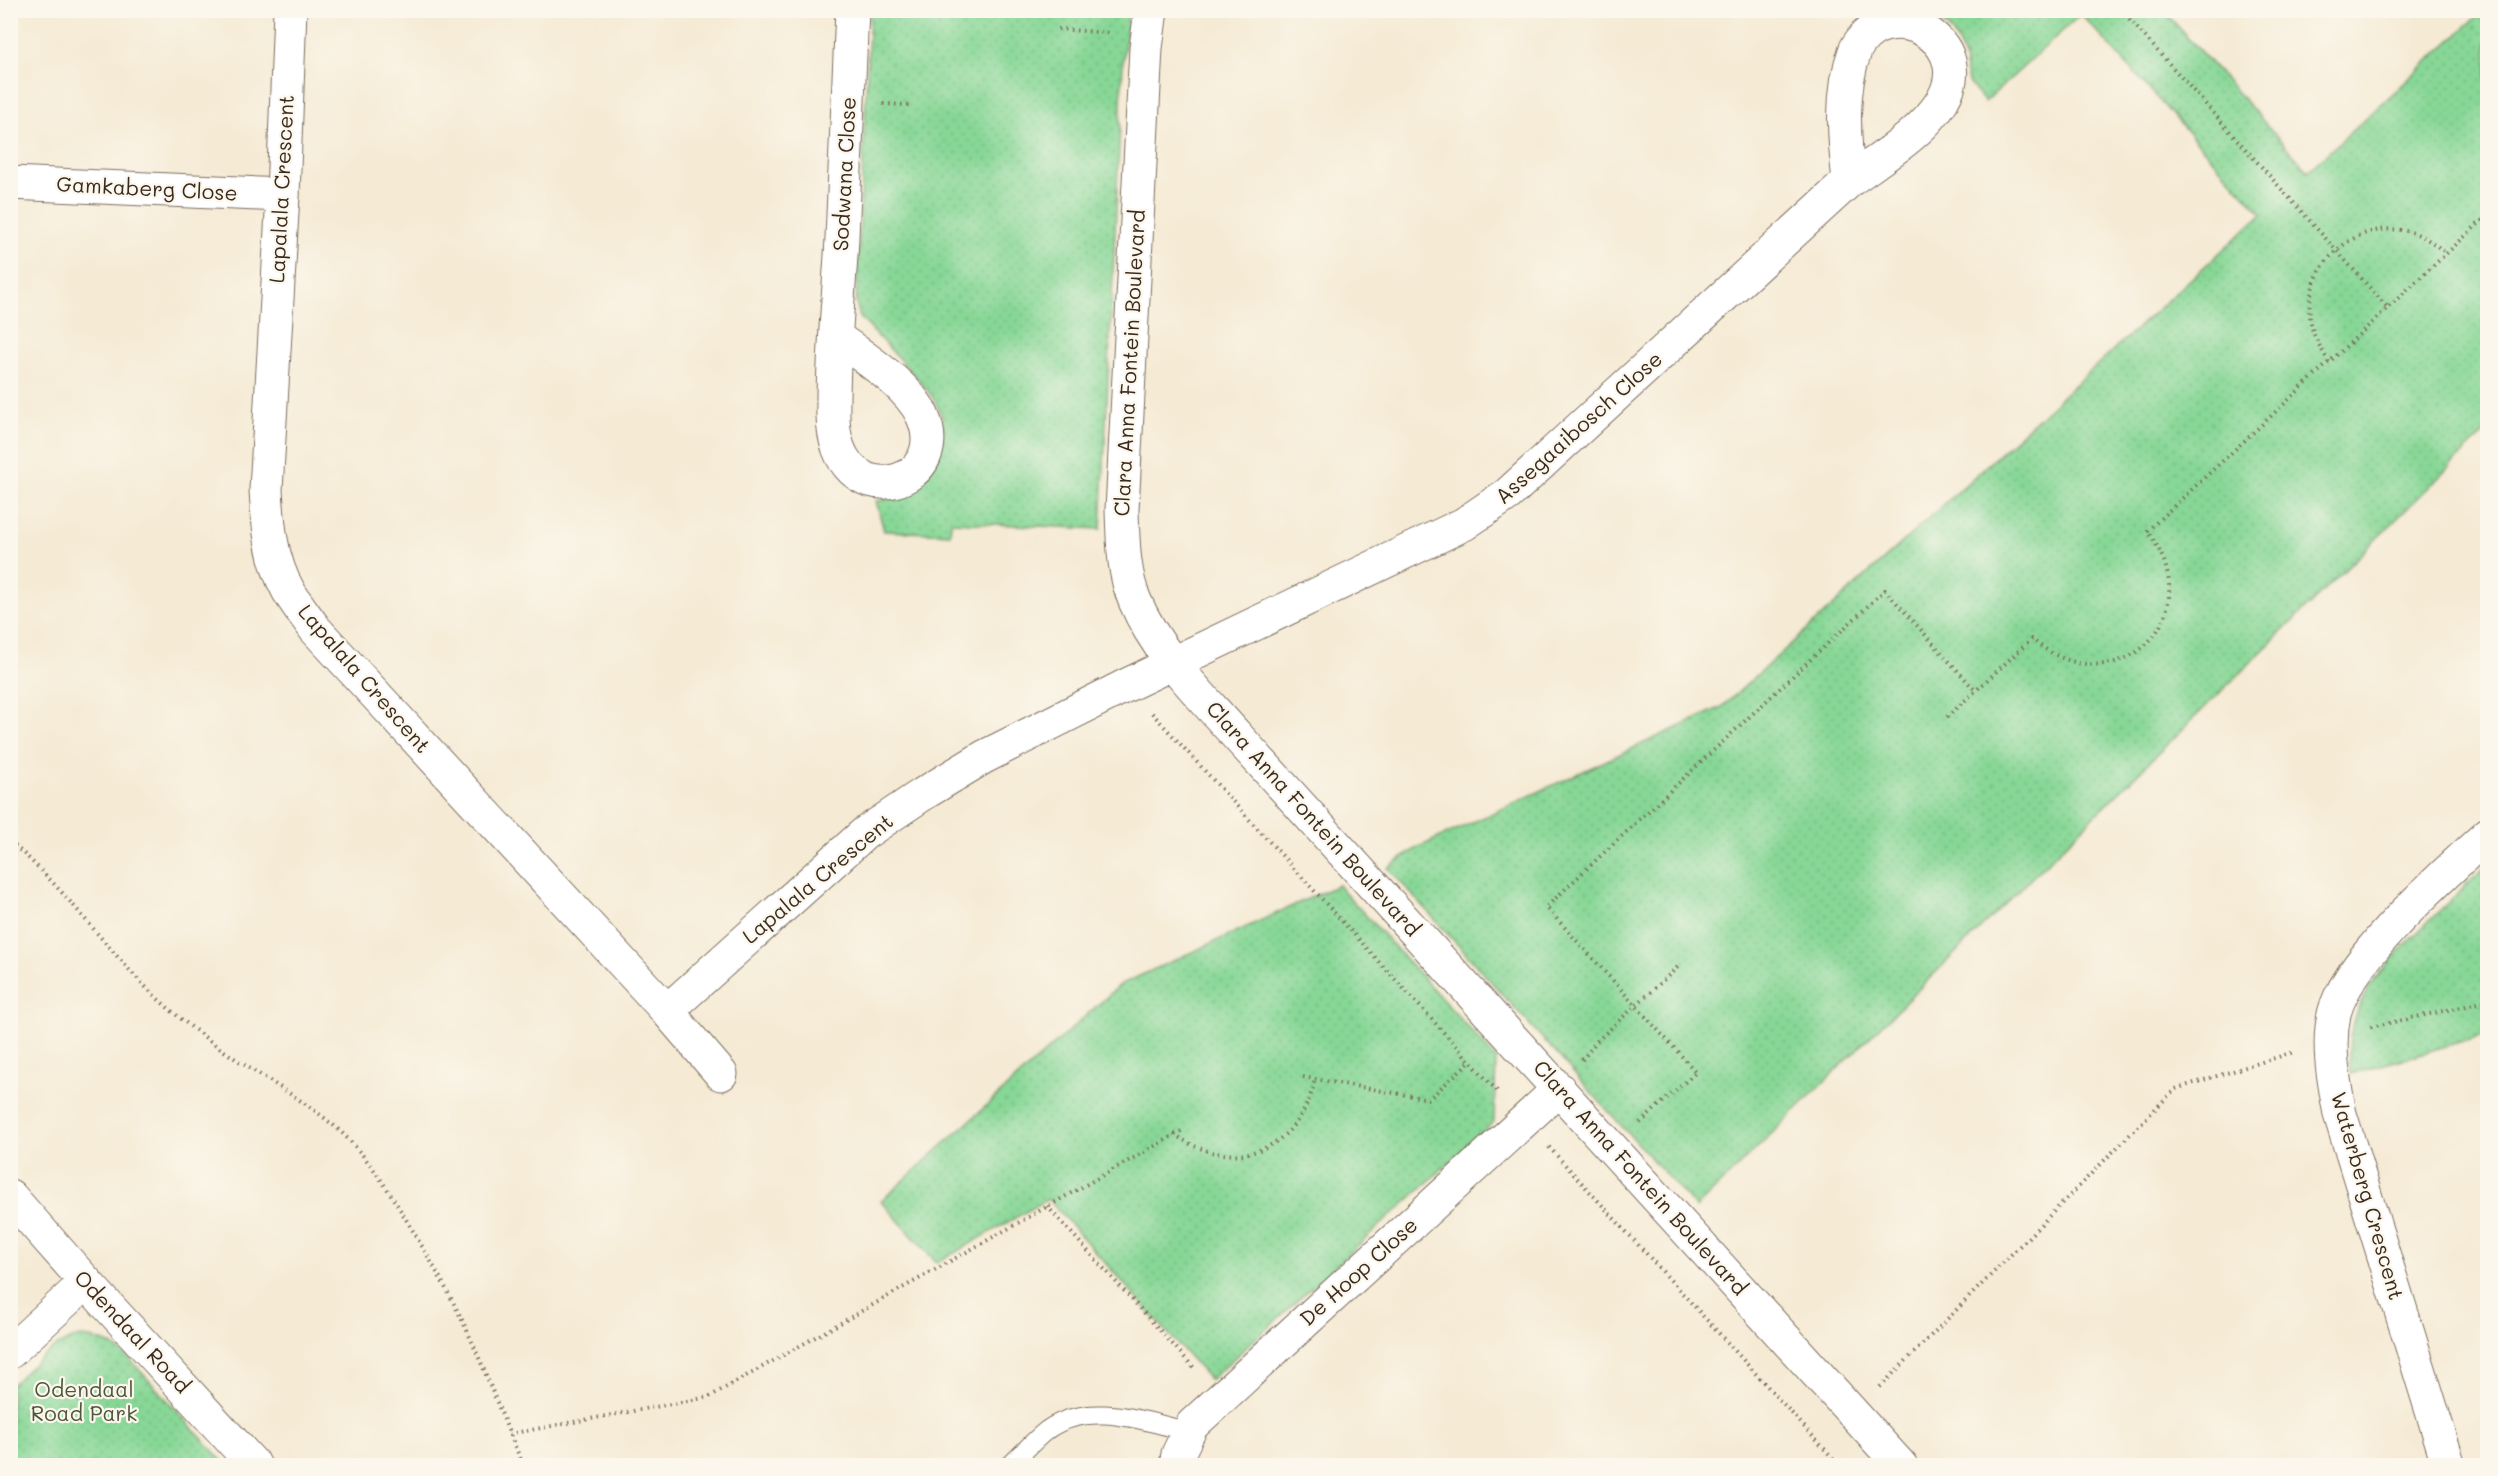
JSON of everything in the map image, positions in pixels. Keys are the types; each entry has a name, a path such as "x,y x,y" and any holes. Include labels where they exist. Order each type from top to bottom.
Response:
{"street":[{"name":"Lapalala Crescent","path":"290,10 283,195 266,490 268,529 277,564 287,589 315,629 667,1011 721,1074"},
{"name":"Sodwana Close","path":"836,337 852,10"},
{"name":"Assegaaibosch Close","path":"1172,663 1464,524 1508,494 1849,181 1901,142 1931,115 1943,99 1950,76 1950,61 1938,34 1927,24 1915,19 1900,17 1884,21 1871,29 1856,49 1847,87 1844,139 1849,181"},
{"name":"Clara Anna Fontein Boulevard","path":"1149,23 1122,510 1123,546 1127,573 1135,600 1172,663 1902,1466"},
{"name":"Gamkaberg Close","path":"10,183 283,195"},
{"name":"Lapalala Crescent","path":"667,1011 865,833 984,757 1172,663"},
{"name":"Waterberg Crescent","path":"2449,1466 2340,1114 2332,1069 2331,1038 2335,1012 2349,980 2374,948 2487,834"},
{"name":"De Hoop Close","path":"1176,1466 1187,1431 1221,1397 1559,1089"},
{"name":"Odendaal Road","path":"10,1196 255,1466"},
{"path":"10,1352 86,1282"}],"lane":[{"path":"1009,1466 1047,1431 1077,1416 1108,1414 1187,1431"}],"path":[{"path":"2121,10 2388,308"},
{"path":"1058,29 1149,23"},
{"path":"1947,717 2032,639 2047,652 2064,661 2083,665 2103,665 2122,660 2139,651 2152,638 2163,621 2169,603 2171,583 2163,555 2147,531 2487,215"},
{"path":"2329,362 2318,345 2311,325 2310,304 2313,284 2322,265 2336,249 2352,238 2371,231 2392,229 2412,232 2430,240 2446,253"},
{"path":"1579,1179 1696,1072 1546,907 1884,590 1975,690"},
{"path":"1127,685 1840,1466"},
{"path":"10,842 55,882 116,955 156,997 204,1037 314,1109 340,1132 373,1168 410,1225 448,1293 473,1345 524,1466"},
{"path":"1559,1089 1597,1041 1681,964"},
{"path":"1854,1413 2175,1089 2331,1038 2487,1000"},
{"path":"1303,1077 1429,1099 1470,1061"},
{"path":"1174,1134 1191,1146 1210,1153 1231,1156 1251,1153 1270,1146 1287,1134 1300,1118 1310,1099 1315,1079"},
{"path":"509,1434 710,1397 1185,1129"},
{"path":"1047,1206 1221,1397"}],"green space":[{"path":"870,11 1129,11 1123,61 1101,529 951,522 950,534 884,531 876,501 910,491 923,480 941,447 943,433 942,421 932,397 915,375 860,317 856,303"},
{"path":"1927,11 2164,11 2308,171 2483,11 2487,11 2487,430 1696,1208 1388,868 1417,848 1722,707 2262,214 2081,14 1985,102 1968,81 1965,61 1955,37 1946,25"},
{"path":"2487,864 2487,1034 2351,1074 2349,1050 2351,1029 2367,990 2409,941"},
{"path":"1338,885 1496,1058 1494,1122 1210,1380 1048,1199 937,1263 881,1201 1120,985"},
{"name":"Odendaal Road Park","path":"79,1337 104,1342 125,1354 226,1465 11,1465 11,1385 51,1350"}]}
